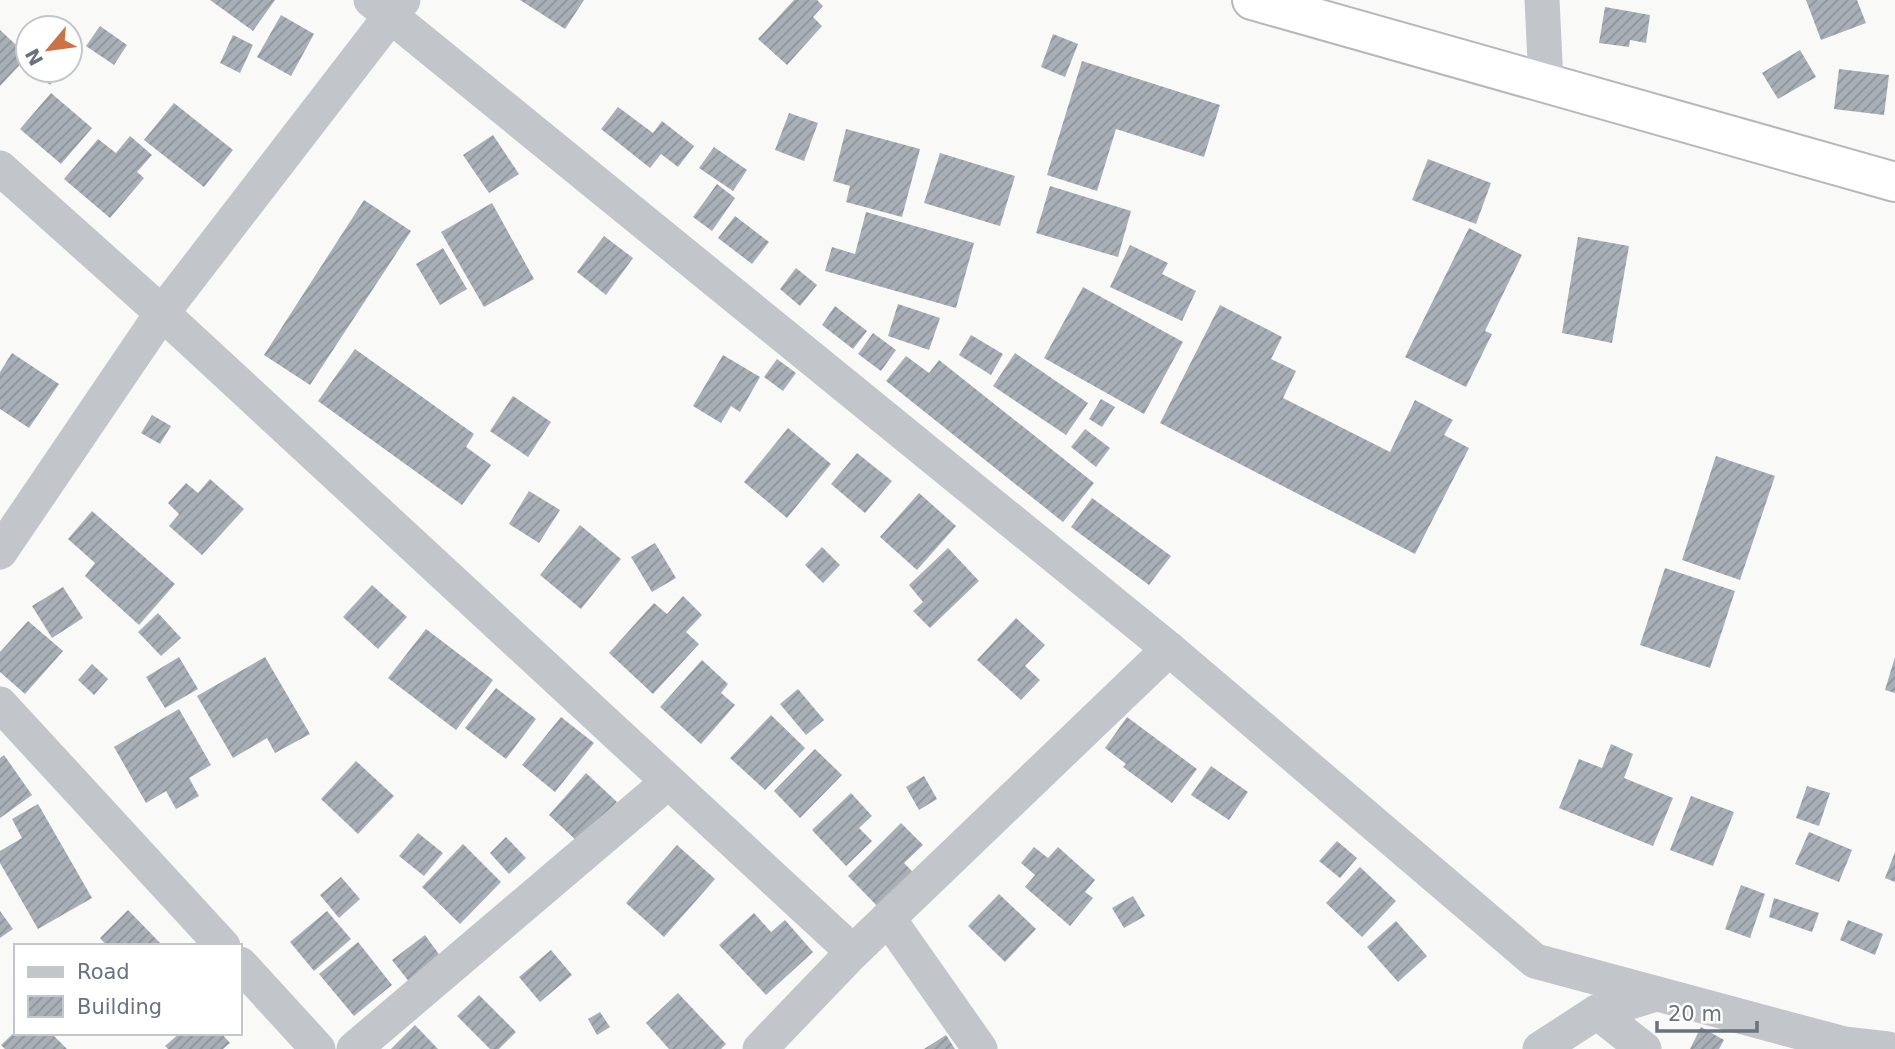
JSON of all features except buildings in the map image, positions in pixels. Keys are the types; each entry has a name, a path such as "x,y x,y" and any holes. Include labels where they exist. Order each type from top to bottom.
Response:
{"highway":[{"path":"1252,0 1323,9 1546,83 1895,182"}],"street":[{"path":"1542,0 1546,83"},
{"path":"0,552 162,313 388,5 1169,649 1535,961 1844,1044 1888,1049"},
{"path":"0,168 162,313 853,952"},
{"path":"760,1049 853,952 1169,649"},
{"path":"0,704 221,944"},
{"path":"354,1049 654,794"},
{"path":"888,918 979,1049"},
{"path":"242,966 318,1049"},
{"path":"1540,1049 1597,1012 1656,993"},
{"path":"1597,1012 1644,1049"}]}
